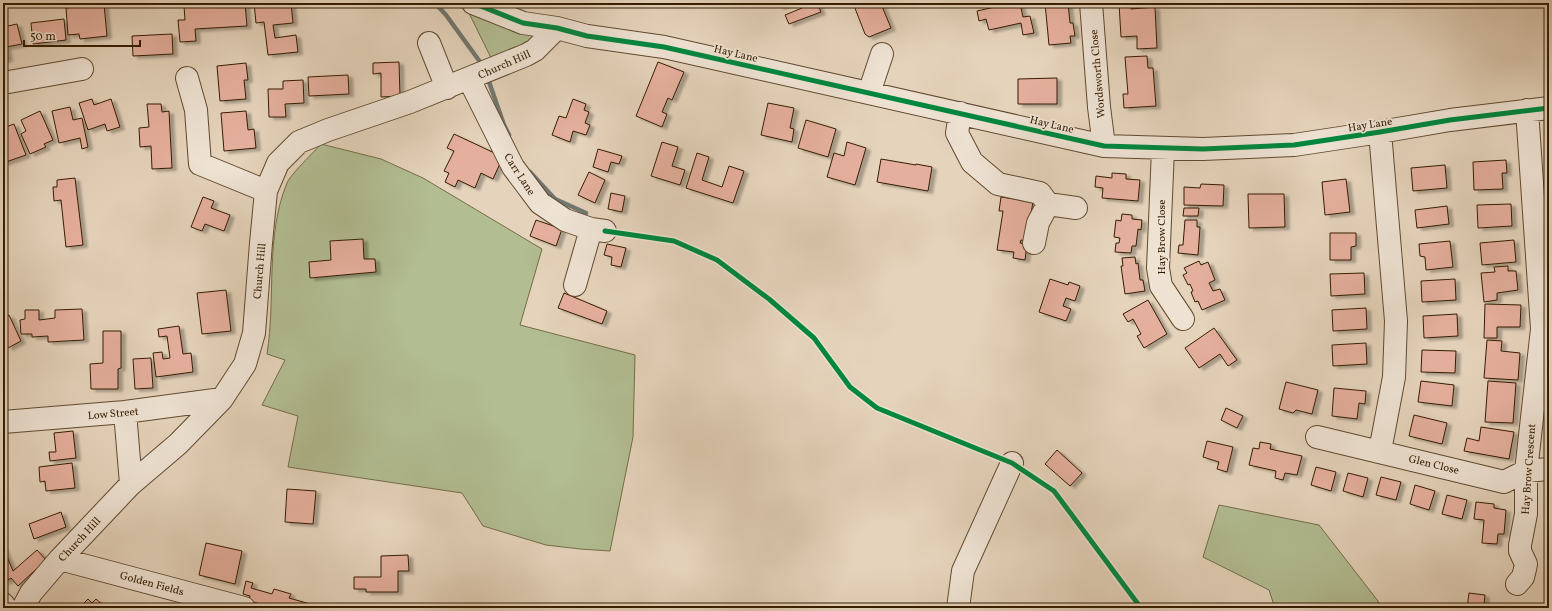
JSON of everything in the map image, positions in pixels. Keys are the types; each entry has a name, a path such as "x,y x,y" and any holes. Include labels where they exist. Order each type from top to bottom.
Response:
{"street":[{"name":"Hay Lane","path":"473,3 523,22 557,28 587,36 664,47 1104,146 1163,149 1203,149 1294,145 1450,120 1549,108"},
{"name":"Wordsworth Close","path":"1091,3 1098,99 1104,146"},
{"name":"Church Hill","path":"23,608 31,593 60,559 131,484 178,444 222,400 245,364 254,333 266,191 278,163 299,142 328,130 368,118 447,88 535,50 557,28"},
{"path":"430,43 447,88"},
{"path":"869,93 882,54"},
{"path":"3,83 82,69"},
{"name":"Carr Lane","path":"482,74 513,168 540,204 565,220 598,230 574,285"},
{"path":"187,78 196,110 200,164 266,191"},
{"name":"Hay Brow Crescent","path":"1517,584 1523,576 1526,564 1520,551 1520,545 1526,514 1526,471 1543,373 1542,329 1527,110"},
{"path":"960,113 957,133 972,162 998,184 1040,193 1048,204 1076,208"},
{"path":"1380,132 1396,321 1394,377 1380,451"},
{"name":"Hay Brow Close","path":"1163,149 1158,268 1162,286 1183,319"},
{"path":"1034,243 1038,223 1048,204"},
{"name":"Low Street","path":"3,422 125,412 222,400"},
{"path":"125,412 131,484"},
{"name":"Glen Close","path":"1317,437 1504,482 1526,471 1549,469"},
{"path":"958,608 963,571 1012,463"},
{"name":"Golden Fields","path":"60,559 244,608"},
{"path":"3,604 6,608"}],"green space":[{"path":"464,3 557,28 496,68"},
{"path":"321,144 381,159 423,178 542,249 520,325 635,355 633,437 610,551 546,545 483,526 462,493 288,467 298,416 262,405 285,360 267,354 270,333 273,246 280,203 287,183 297,169"},
{"path":"1219,505 1319,525 1378,601 1380,608 1275,608 1269,590 1203,557"}],"building":[{"path":"245,3 247,26 195,29 196,41 180,42 178,20 185,20 184,6"},
{"path":"254,3 291,3 293,23 273,25 275,38 296,35 298,52 268,55 264,22 256,23"},
{"path":"778,3 789,3 780,7"},
{"path":"800,3 817,3 821,12 789,24 785,15 802,8"},
{"path":"853,3 885,3 881,4 891,28 869,37 865,34"},
{"path":"994,3 1020,3 1023,17 1030,16 1034,33 1023,35 1021,23 989,30 986,19 979,21 977,11 995,7"},
{"path":"1045,3 1068,3 1070,23 1073,23 1075,36 1070,36 1071,43 1049,45"},
{"path":"1119,3 1131,3 1131,9 1155,7 1157,48 1137,49 1137,36 1121,37"},
{"path":"104,4 107,36 80,39 79,34 68,35 66,8"},
{"path":"64,19 66,40 33,44 31,23"},
{"path":"17,24 22,44 6,47 8,59 3,60 3,27"},
{"path":"172,34 173,54 133,56 132,36"},
{"path":"1147,56 1148,68 1153,68 1156,106 1124,108 1123,94 1128,94 1125,57"},
{"path":"399,62 400,96 381,97 381,73 373,74 373,63"},
{"path":"658,62 684,72 672,100 668,98 662,112 667,114 662,127 636,116"},
{"path":"246,63 248,80 244,80 246,99 220,101 217,66"},
{"path":"348,75 349,94 309,96 308,77"},
{"path":"1057,78 1057,104 1018,104 1018,79"},
{"path":"303,80 304,103 285,104 286,117 269,117 268,89 283,89 283,81"},
{"path":"92,99 94,105 111,99 120,127 107,131 105,124 88,130 79,103"},
{"path":"573,99 586,104 584,110 589,112 585,123 590,125 586,135 573,131 570,142 552,135 559,116 566,118"},
{"path":"768,103 794,108 790,128 794,129 792,142 761,135"},
{"path":"147,104 161,104 162,112 169,111 172,168 152,169 151,146 140,147 139,128 149,127"},
{"path":"70,107 73,120 82,118 88,147 82,149 80,138 59,143 52,111"},
{"path":"40,111 53,140 44,144 46,147 30,154 21,134 26,131 21,120"},
{"path":"246,111 248,130 254,129 256,148 224,151 221,113"},
{"path":"806,120 836,129 828,157 798,148"},
{"path":"14,124 26,155 3,163 3,128"},
{"path":"454,134 503,157 493,179 481,173 475,188 458,180 455,187 445,182 449,173 444,171 454,151 447,148"},
{"path":"662,142 678,147 672,166 685,170 680,185 651,176"},
{"path":"847,142 866,148 855,185 827,177 834,153 844,156"},
{"path":"598,149 622,156 619,164 611,162 608,172 593,167"},
{"path":"697,153 709,157 702,180 722,187 729,166 744,171 733,203 686,188"},
{"path":"881,159 932,167 928,191 877,182"},
{"path":"1506,160 1507,173 1502,173 1503,189 1474,190 1473,162"},
{"path":"1445,165 1447,188 1413,191 1411,168"},
{"path":"589,172 605,180 595,203 578,195"},
{"path":"1112,173 1126,174 1126,179 1140,180 1138,201 1102,198 1103,188 1095,187 1096,176 1112,178"},
{"path":"75,178 83,245 66,247 61,200 54,201 53,187 57,187 57,180"},
{"path":"1346,179 1350,212 1325,215 1322,182"},
{"path":"1201,184 1224,185 1223,206 1184,205 1184,187 1200,188"},
{"path":"611,193 625,196 622,212 608,209"},
{"path":"1248,194 1284,194 1285,227 1249,228"},
{"path":"203,197 214,201 211,208 230,215 224,231 205,224 202,231 191,227"},
{"path":"1001,197 1033,202 1026,241 1021,240 1020,243 1027,244 1025,260 1013,258 1014,252 997,250 1003,211 999,211"},
{"path":"1511,204 1512,226 1478,228 1477,205"},
{"path":"1447,206 1449,224 1417,228 1415,210"},
{"path":"1184,208 1199,208 1198,216 1183,216"},
{"path":"1122,214 1132,215 1132,219 1142,220 1141,230 1138,229 1136,246 1132,246 1131,253 1115,252 1116,243 1119,243 1120,238 1114,237 1116,220 1121,221"},
{"path":"536,220 562,229 556,246 530,236"},
{"path":"1185,220 1197,220 1197,227 1200,227 1198,255 1178,253 1179,245 1183,245"},
{"path":"1330,233 1356,233 1356,246 1351,247 1351,260 1330,260"},
{"path":"363,239 364,259 375,259 376,272 310,278 309,262 331,260 330,241"},
{"path":"1514,240 1516,262 1482,265 1480,243"},
{"path":"1450,241 1453,267 1426,270 1425,257 1420,256 1419,244"},
{"path":"607,244 626,248 621,267 611,265 612,257 604,255"},
{"path":"1135,257 1136,264 1138,263 1140,280 1143,280 1145,291 1125,294 1121,266 1123,266 1122,258"},
{"path":"1199,261 1201,265 1208,262 1215,280 1209,283 1213,291 1220,289 1225,300 1202,310 1198,301 1195,302 1190,284 1188,285 1183,275 1187,273 1184,268"},
{"path":"1508,266 1508,271 1516,271 1518,290 1497,293 1497,300 1484,302 1481,273 1495,272 1494,267"},
{"path":"1364,273 1365,294 1331,296 1330,274"},
{"path":"1050,279 1068,285 1069,282 1080,286 1075,301 1066,298 1063,306 1071,309 1066,321 1039,312"},
{"path":"1455,279 1456,300 1422,302 1421,281"},
{"path":"226,290 231,331 202,334 197,293"},
{"path":"564,293 607,311 602,324 558,308"},
{"path":"1148,300 1167,334 1144,348 1137,336 1141,334 1133,319 1128,322 1123,314"},
{"path":"1485,304 1521,305 1520,327 1497,327 1497,338 1484,338"},
{"path":"1366,308 1367,329 1333,331 1332,310"},
{"path":"82,309 84,340 48,342 48,336 32,337 32,334 21,334 20,320 25,319 25,310 39,310 39,320 55,318 55,310"},
{"path":"1457,314 1458,336 1424,338 1423,316"},
{"path":"9,315 21,341 8,348 3,337 3,318"},
{"path":"179,326 183,354 191,353 193,372 156,377 153,353 162,352 163,359 170,358 167,336 159,337 158,329"},
{"path":"1214,328 1237,360 1228,366 1220,354 1199,368 1185,348"},
{"path":"103,331 121,331 121,368 118,369 118,389 91,389 90,364 103,363"},
{"path":"1487,340 1502,341 1501,351 1520,353 1518,380 1484,378"},
{"path":"1366,343 1367,364 1333,366 1332,345"},
{"path":"1422,350 1456,351 1455,373 1421,372"},
{"path":"151,358 153,388 135,389 133,359"},
{"path":"1421,381 1454,385 1452,406 1418,402"},
{"path":"1488,381 1516,383 1513,423 1485,422"},
{"path":"1286,382 1318,390 1312,414 1296,410 1293,413 1279,409"},
{"path":"1334,388 1366,391 1365,404 1359,403 1357,419 1332,416"},
{"path":"1226,408 1243,416 1237,428 1221,420"},
{"path":"1414,415 1447,423 1442,444 1409,436"},
{"path":"1481,427 1514,432 1509,459 1464,451 1467,438 1479,441"},
{"path":"73,431 76,458 50,461 49,452 56,452 54,433"},
{"path":"1207,441 1233,447 1227,472 1217,469 1219,462 1203,457"},
{"path":"1260,442 1271,444 1270,449 1302,456 1297,475 1285,473 1283,480 1275,478 1276,471 1249,465 1253,448 1259,449"},
{"path":"1057,450 1082,473 1070,486 1045,464"},
{"path":"72,463 75,488 46,491 45,481 40,482 39,467"},
{"path":"1316,467 1336,472 1331,491 1311,485"},
{"path":"1348,473 1368,478 1363,497 1343,491"},
{"path":"1381,477 1401,482 1396,500 1376,495"},
{"path":"1415,485 1435,491 1429,510 1410,504"},
{"path":"287,489 316,491 313,524 285,522"},
{"path":"1447,495 1467,500 1462,519 1442,514"},
{"path":"1476,502 1494,504 1494,508 1506,510 1504,534 1498,534 1497,544 1482,543 1484,520 1474,519"},
{"path":"1548,510 1549,532 1547,532"},
{"path":"61,512 66,527 34,539 29,524"},
{"path":"206,543 242,551 235,584 199,575"},
{"path":"3,547 13,571 37,550 46,560 18,586 11,578 5,582 3,578"},
{"path":"408,555 409,571 398,571 398,592 366,592 366,589 354,589 354,577 381,577 381,556"},
{"path":"246,581 253,583 251,588 272,594 274,589 291,594 289,598 310,604 309,608 275,608 249,601 250,596 243,594"},
{"path":"1469,593 1485,595 1484,605 1503,608 1467,608"},
{"path":"88,599 92,603 96,599 106,608 79,608"}],"waterway":[{"path":"435,3 446,15 483,66"},
{"path":"487,76 509,135"},
{"path":"530,172 555,199 586,213"}],"cycle path":[{"path":"473,3 523,23 557,28 587,36 664,47 1104,146 1203,149 1294,145 1450,120 1549,108"},
{"path":"605,231 674,241 717,260 769,299 814,338 850,387 877,408 1012,463 1054,491 1141,608"}]}
